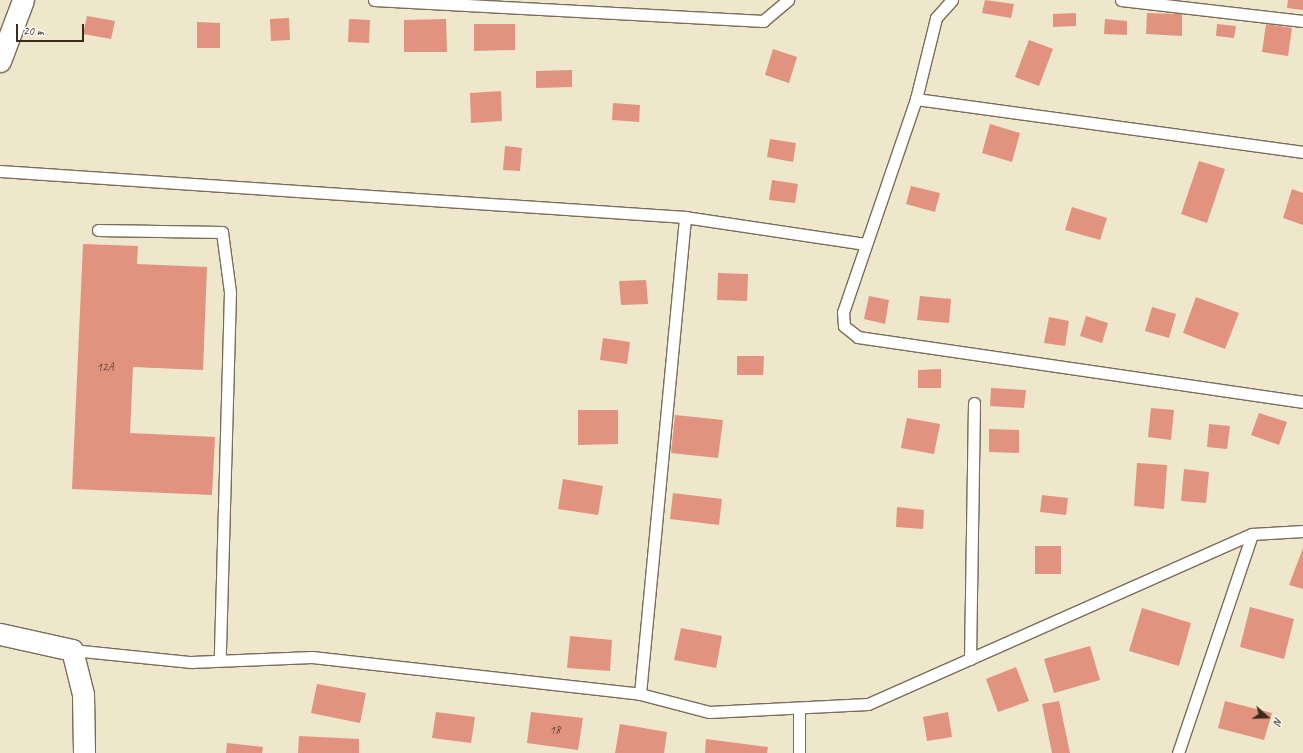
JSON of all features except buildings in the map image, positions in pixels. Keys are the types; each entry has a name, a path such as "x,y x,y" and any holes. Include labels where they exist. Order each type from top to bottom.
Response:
{"street":[{"path":"0,61 6,27 23,0"},
{"path":"0,634 72,650 83,694 84,753"}],"lane":[{"path":"374,0 763,22 788,0"},
{"path":"952,0 936,18 916,99 843,312 844,326 858,337 1303,402"},
{"path":"1121,0 1303,21"},
{"path":"916,99 1303,152"},
{"path":"0,171 684,217 866,244"},
{"path":"640,694 684,217"},
{"path":"98,230 222,232 230,292 220,660"},
{"path":"970,659 974,403"},
{"path":"72,650 191,662 312,657 640,694 709,712 868,704 1252,534 1303,531"},
{"path":"1178,753 1252,534"},
{"path":"799,708 799,753"}]}
